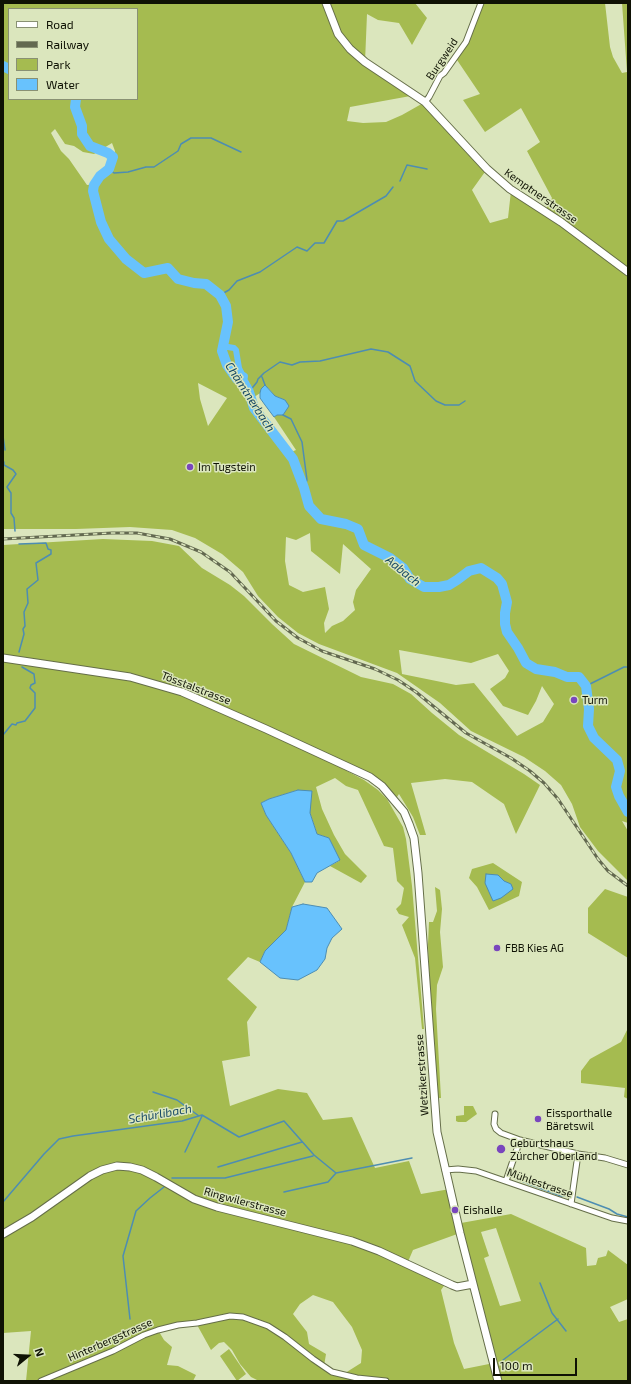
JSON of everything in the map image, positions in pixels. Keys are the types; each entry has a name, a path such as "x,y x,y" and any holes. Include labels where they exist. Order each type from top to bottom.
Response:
{"main road":[{"name":"Kemptnerstrasse","path":"326,3 338,34 350,49 365,62 425,102 499,181 515,194 561,222 628,272"},
{"name":"Tösstalstrasse","path":"3,658 130,677 169,688 253,723 370,777"},
{"name":"Wetzikerstrasse","path":"370,777 382,786 399,806 409,824 414,838 418,873 436,1120 445,1170 498,1381"},
{"name":"Ringwilerstrasse","path":"3,1234 32,1217 90,1176 102,1170 117,1166 130,1167 142,1170 156,1177 194,1199 217,1207 352,1241 379,1251 452,1285 457,1286 473,1284"}],"street":[{"name":"Burgweid","path":"425,102 440,76 444,73 466,42 481,3"},
{"path":"495,1114 494,1124 496,1129 501,1133 520,1140 578,1154 605,1158 628,1165"},
{"path":"506,1181 520,1140"},
{"path":"571,1204 578,1154"},
{"name":"Mühlestrasse","path":"445,1170 470,1170 612,1218 628,1221"},
{"name":"Hinterbergstrasse","path":"41,1381 113,1351 144,1335 158,1330 230,1316 243,1317 268,1326 332,1372 357,1378 386,1381"}],"green space":[{"path":"3,3 415,3 427,18 412,45 399,23 378,20 367,14 365,62 416,95 350,107 347,121 363,123 386,122 425,102 487,169 472,190 490,223 508,218 511,191 545,211 552,198 527,151 540,142 521,108 485,132 463,100 480,94 455,57 466,42 482,3 605,3 610,47 613,57 622,73 627,72 622,3 628,3 628,823 622,821 628,831 628,881 598,851 580,827 572,804 561,785 545,771 524,757 471,731 440,703 397,673 319,644 298,633 278,617 258,596 243,572 222,554 195,538 172,530 130,527 3,529","holes":["55,129 65,144 74,146 83,152 94,154 112,143 115,151 113,171 96,184 87,185 69,159 61,151 51,133","198,383 227,398 208,426 200,399","268,388 275,396 285,400 277,415 274,417 296,450 289,453 257,413 251,399","310,533 311,551 340,574 343,544 371,569 356,590 353,602 355,610 343,621 332,626 325,633 324,623 329,609 325,587 303,592 289,585 285,561 286,537 296,540","399,650 471,663 498,654 509,671 505,678 490,689 503,706 528,715 542,686 554,704 543,722 517,736 474,683 456,685 402,674"]},
{"path":"103,539 152,541 179,546 202,568 230,585 244,596 294,644 361,677 393,684 411,694 459,735 540,785 516,834 504,804 472,782 445,779 411,783 426,835 420,835 413,817 399,794 395,800 354,768 347,771 364,780 378,790 387,799 403,827 412,886 424,1029 422,1029 415,958 402,925 409,917 399,914 396,909 401,904 404,888 397,881 393,848 384,846 358,790 346,786 335,778 316,787 322,809 334,835 345,854 367,876 361,883 330,866 339,861 329,838 317,834 310,813 298,790 261,803 266,815 291,853 305,882 292,907 286,930 265,951 260,962 248,957 227,979 257,1007 247,1022 250,1056 222,1061 230,1106 278,1089 307,1093 323,1120 352,1117 375,1168 409,1161 421,1194 450,1189 461,1223 511,1214 586,1248 587,1266 596,1265 598,1258 606,1256 608,1250 628,1265 628,1299 610,1307 619,1322 628,1319 628,1381 259,1381 251,1377 240,1364 232,1350 224,1342 219,1343 211,1350 196,1323 158,1330 164,1340 172,1347 167,1365 178,1366 196,1375 193,1381 26,1381 31,1331 3,1333 3,545","holes":["496,1228 521,1301 500,1306 484,1258 489,1256 481,1232","460,1233 494,1363 464,1369 454,1343 441,1290 446,1283 407,1264 413,1250","313,1295 333,1302 352,1327 362,1350 361,1363 342,1375 324,1366 326,1354 309,1344 307,1332 293,1314 300,1304"]},
{"path":"493,863 522,882 519,896 489,910 477,887 469,878 472,869"},
{"path":"435,887 440,890 442,909 440,932 443,967 437,985 436,1009 441,1098 438,1098 429,979 428,944 429,922 433,922 437,911"},
{"path":"605,889 628,897 628,958 588,933 588,908"},
{"path":"628,1028 628,1099 624,1097 625,1088 581,1083 581,1071 590,1059 621,1042"},
{"path":"464,1106 473,1106 477,1114 466,1122 458,1122 456,1121 456,1116 464,1115"},
{"path":"229,1349 246,1374 237,1381 220,1356"}],"water":[{"path":"265,385 275,396 285,400 289,406 283,415 277,415 274,417 260,398 261,389"},
{"path":"298,790 312,791 310,813 317,834 329,838 340,860 317,873 312,882 305,882 291,853 266,815 261,803"},
{"path":"486,874 498,875 504,881 511,884 513,889 501,898 493,901 485,883"},
{"path":"303,904 327,908 342,929 332,938 327,948 325,959 317,970 298,980 280,978 260,962 265,951 286,930 292,907"}],"waterway":[{"name":"Chämtnerbach","path":"3,66 8,68"},
{"name":"Chämtnerbach","path":"76,100 75,107 82,126 82,134 90,146 108,153 113,157 109,169 100,176 94,185 93,191 101,222 109,239 126,259 144,273 168,268 178,279 206,284 220,295 226,306 228,322 222,351 227,365 237,379 244,383 249,392 254,408 293,459 309,506 321,519 346,524 358,529 364,545 390,558 403,568 410,579 424,587 449,585 469,571 481,568 497,578 502,584 507,602 505,613 507,632 526,663 536,669 555,672 567,677 579,677 586,686 589,709 588,726 594,738 617,760 620,771 616,787 628,812"},
{"path":"109,169 114,173 154,167 178,151 181,144 191,138 211,138 241,152"},
{"path":"400,181 407,165 427,169"},
{"path":"220,295 229,290 237,281 260,272 297,247 307,251 315,243 324,243 337,221 343,221 386,196 393,187"},
{"path":"222,346 234,348 236,350 239,368 245,376 244,383"},
{"path":"249,392 264,373 280,362 292,365 300,362 320,361 371,349 388,352 410,366 415,381 436,401 445,405 459,405 465,401"},
{"path":"262,377 265,385"},
{"path":"283,415 291,419 302,442 307,480 304,488"},
{"path":"3,436 5,450"},
{"path":"4,462 4,465 13,470 16,474 7,487 11,493 11,513 14,518 15,531"},
{"path":"19,544 46,543 48,549 51,550 51,554 36,563 38,580 27,589 28,603 24,612 25,626 23,629 24,634 19,652"},
{"path":"3,735 12,724 16,725 17,723 25,721 35,708 35,693 30,688 31,685 35,683 34,674 22,667"},
{"path":"586,686 624,667 628,667"},
{"path":"153,1092 177,1100 199,1116"},
{"name":"Schürlibach","path":"3,1202 44,1154 59,1139 182,1121 202,1115 239,1137 284,1121 314,1155 336,1173 412,1158"},
{"path":"185,1152 202,1116"},
{"path":"218,1167 302,1142"},
{"path":"172,1178 225,1178 313,1156"},
{"path":"284,1192 328,1182 336,1173"},
{"name":"Schürlibach","path":"516,1179 561,1196 568,1196"},
{"path":"130,1319 123,1256 136,1211 164,1187"},
{"name":"Schürlibach","path":"577,1197 609,1209 617,1214 628,1217"},
{"path":"540,1283 552,1313 566,1331"},
{"path":"503,1360 558,1319"}],"railway":[{"path":"3,539 137,533 170,539 201,552 230,572 276,621 298,638 322,651 375,669 398,680 416,692 466,733 511,758 530,771 544,783 558,799 598,859 608,871 628,886"}],"place":[{"name":"Im Tugstein","path":"190,467"},
{"name":"Turm","path":"574,700"},
{"name":"FBB Kies AG","path":"497,948"},
{"name":"Eissporthalle Bäretswil","path":"538,1119"},
{"name":"Geburtshaus Zürcher Oberland","path":"501,1149"},
{"name":"Eishalle","path":"455,1210"}],"water label":[{"name":"Aabach","path":"403,571"}]}
